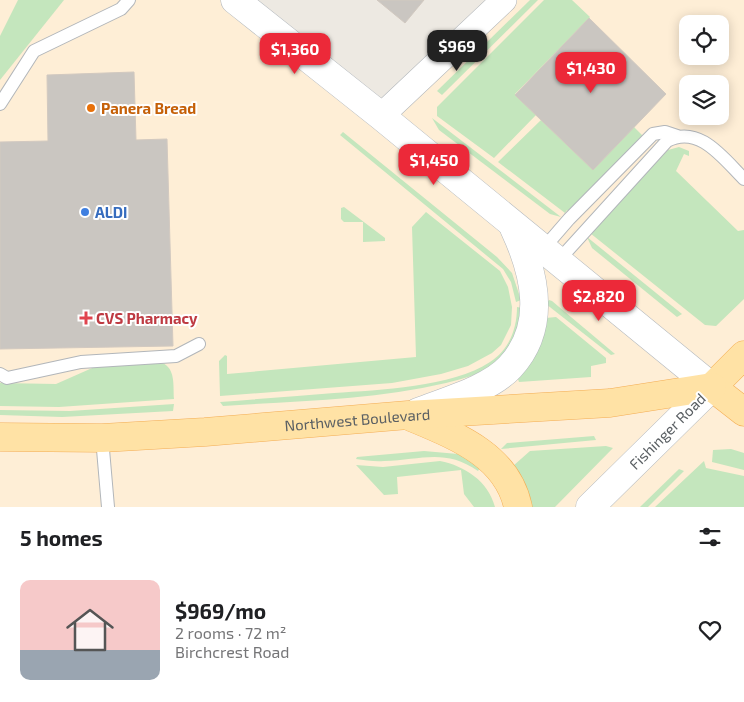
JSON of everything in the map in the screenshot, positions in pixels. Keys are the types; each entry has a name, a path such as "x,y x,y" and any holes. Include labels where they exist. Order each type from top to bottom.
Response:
{"main road":[{"path":"235,0 381,116 744,412"},
{"path":"408,416 460,396 487,382 509,368 524,348 532,326 535,302 533,279 527,256 513,224"},
{"name":"Fishinger Road","path":"594,506 744,355"},
{"name":"Northwest Boulevard","path":"0,437 102,438 204,432 610,403 712,387"},
{"path":"408,416 448,433 495,462 515,492 518,507"}],"street":[{"path":"381,116 504,0"}],"lane":[{"path":"0,104 34,51 125,5"},
{"path":"551,255 569,219 653,134 665,132 677,136"},
{"path":"551,255 667,141 677,136 688,135 705,141 744,179"},
{"path":"0,374 7,378 81,362 176,356 198,344"},
{"path":"102,438 108,507"}],"shaded area":[{"path":"0,0 235,0 381,116 504,0 744,0 744,507 0,507"}],"green space":[{"path":"18,0 64,0 0,80 0,36"},
{"path":"530,0 538,0 442,95 437,91"},
{"path":"544,0 572,0 590,17 515,94 536,115 494,158 437,116 437,107"},
{"path":"432,118 561,217 550,214 439,130"},
{"path":"541,120 593,170 634,127 644,137 569,212 567,210 565,213 498,162"},
{"path":"343,132 497,257 512,273 521,300 516,302 511,282 503,269 340,135"},
{"path":"679,147 689,151 689,156 684,154 676,171 738,231 744,230 744,299 716,326 705,325 590,233 668,150"},
{"path":"344,207 385,238 385,241 363,242 363,222 344,222 341,219 341,208"},
{"path":"426,212 500,271 508,287 512,307 511,325 501,345 492,353 468,366 441,374 392,383 220,396 219,361 225,355 227,356 227,374 416,357 412,227"},
{"path":"587,237 682,314 677,317 592,248"},
{"path":"549,300 615,354 611,355 546,304"},
{"path":"517,307 522,308 521,317 517,333 509,348 491,366 470,376 418,389 363,396 223,406 220,402 415,386 456,377 474,370 497,357 511,338 517,315"},
{"path":"556,317 606,358 606,363 591,366 591,377 519,382 517,376 546,318"},
{"path":"162,363 172,373 174,399 59,407 0,406 0,383 56,384 99,365"},
{"path":"174,404 173,411 62,417 0,415 0,410 70,411"},
{"path":"594,436 596,440 501,449 507,443"},
{"path":"606,446 613,448 555,507 532,507 526,488 513,466 530,451"},
{"path":"731,449 744,453 744,470 712,462 713,450"},
{"path":"424,451 458,454 481,466 478,471 466,464 444,457 381,461 356,459 357,457"},
{"path":"440,461 449,463 474,476 487,490 495,507 474,507 464,494 461,470 397,477 398,494 384,495 356,465 383,467"},
{"path":"704,461 706,468 744,476 744,507 655,507"},
{"path":"679,469 684,471 648,507 640,507"}],"building":[{"path":"377,0 424,0 405,23"},
{"path":"589,18 666,94 593,170 515,95"},
{"path":"134,72 136,140 167,139 173,346 0,349 0,142 48,141 47,75"}],"place":[{"name":"Panera Bread","path":"91,108"},
{"name":"ALDI","path":"85,212"},
{"name":"CVS Pharmacy","path":"86,318"}]}
